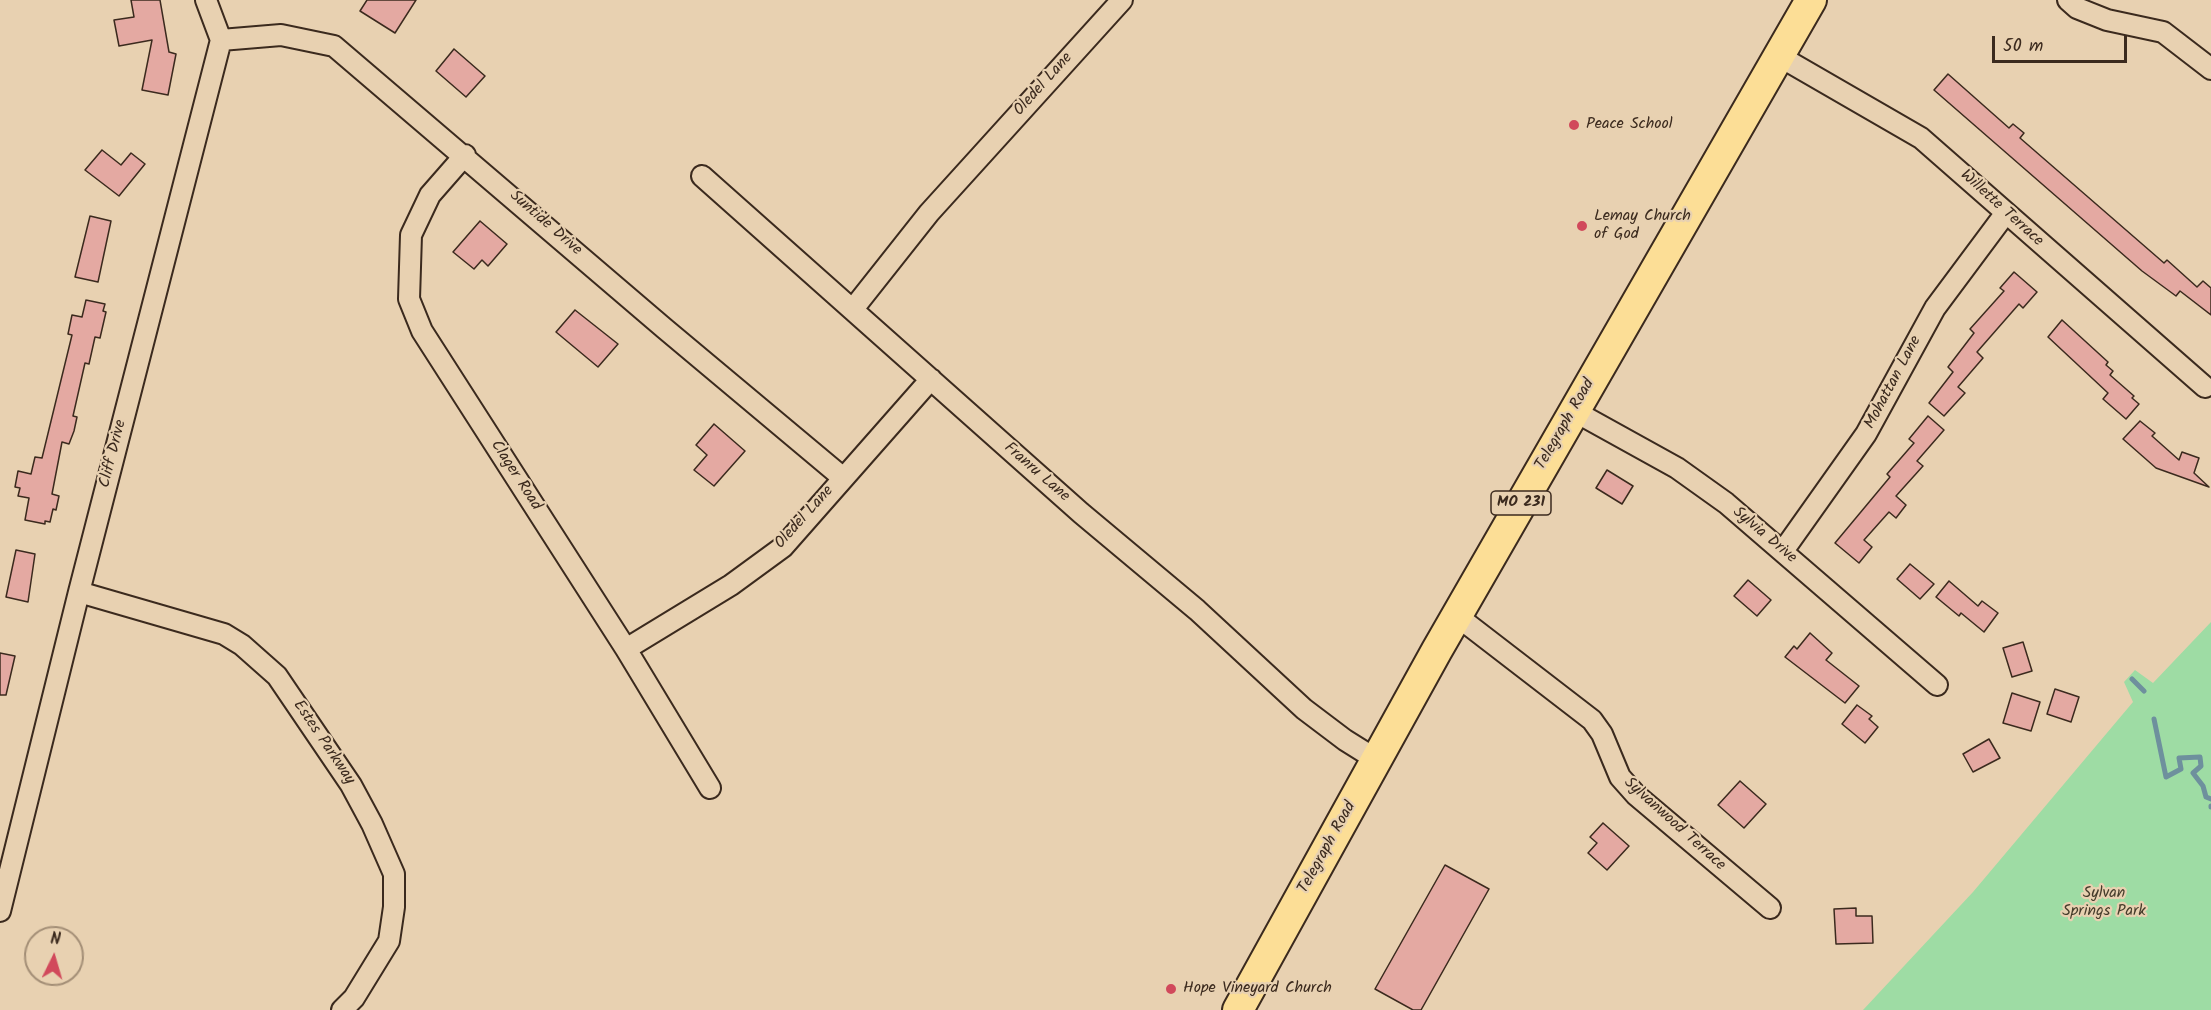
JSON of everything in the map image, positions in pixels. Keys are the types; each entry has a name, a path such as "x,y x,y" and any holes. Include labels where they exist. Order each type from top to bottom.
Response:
{"main road":[{"name":"Telegraph Road","path":"1238,1010 1457,616 1811,0"}],"street":[{"path":"206,0 221,40"},
{"name":"Oledel Lane","path":"852,309 929,213 1122,0"},
{"path":"2068,0 2077,8 2106,20 2163,32 2211,69"},
{"name":"Suntide Drive","path":"221,40 281,35 334,46 842,477"},
{"name":"Cliff Drive","path":"0,911 79,592 221,40"},
{"name":"Willette Terrace","path":"1779,56 1921,138 2205,387"},
{"name":"Clager Road","path":"465,155 430,195 411,235 409,299 422,331 626,649 710,788"},
{"name":"Franru Lane","path":"702,176 1099,529 1197,610 1304,709 1345,741 1377,760"},
{"name":"Mohattan Lane","path":"1783,551 1866,434 1935,308 2005,214"},
{"name":"Oledel Lane","path":"626,649 731,585 783,547 842,477 931,379"},
{"name":"Sylvia Drive","path":"1574,411 1677,468 1726,504 1937,685"},
{"name":"Estes Parkway","path":"79,592 224,634 242,645 277,676 351,785 372,824 393,874 394,907 389,941 354,998 342,1010"},
{"name":"Sylvanwood Terrace","path":"1457,616 1592,720 1602,734 1620,777 1636,795 1770,908"}],"green space":[{"name":"Sylvan Springs Park","path":"2211,622 2211,1010 1863,1010 1973,892 2133,702 2124,682 2135,670 2153,683"}],"building":[{"path":"131,0 160,0 169,52 176,54 168,95 142,90 152,40 119,46 114,20 134,17"},
{"path":"367,0 416,0 395,33 360,11"},
{"path":"454,49 485,76 466,97 436,71"},
{"path":"1948,74 2009,128 2013,124 2024,133 2020,138 2164,263 2167,260 2197,287 2203,281 2211,288 2211,315 2180,291 2176,296 2142,271 1934,90"},
{"path":"102,150 121,165 131,153 145,164 119,196 85,170"},
{"path":"90,216 111,221 98,282 75,277"},
{"path":"480,221 507,244 488,266 482,260 474,269 453,252"},
{"path":"2014,272 2037,292 2023,308 2019,304 1977,352 1983,358 1958,387 1965,393 1944,416 1929,403 1953,372 1948,367 1974,333 1970,329 2004,291 2000,288"},
{"path":"86,300 105,304 103,311 106,312 100,338 95,337 89,364 85,363 73,416 77,417 74,431 69,444 62,442 52,494 59,496 56,510 53,509 50,522 45,521 45,524 25,520 29,498 18,496 20,488 15,487 18,471 31,474 35,457 42,458 72,335 68,334 72,315 82,317"},
{"path":"575,310 618,344 598,367 556,332"},
{"path":"2062,320 2108,362 2106,365 2113,371 2110,375 2134,396 2132,398 2139,404 2126,419 2103,399 2108,393 2048,337"},
{"path":"1928,416 1944,430 1917,461 1923,466 1896,496 1906,505 1896,518 1889,512 1864,540 1872,547 1859,563 1835,543 1890,477 1887,474 1914,443 1909,439"},
{"path":"2140,421 2155,433 2152,436 2179,460 2182,452 2199,458 2194,473 2209,487 2156,468 2123,439"},
{"path":"714,424 745,451 714,486 694,470 707,455 696,445"},
{"path":"1607,470 1633,486 1622,504 1596,488"},
{"path":"16,550 35,554 28,602 6,597"},
{"path":"1910,564 1934,584 1920,599 1897,579"},
{"path":"1748,580 1771,600 1757,616 1734,596"},
{"path":"1949,581 1978,606 1982,601 1998,613 1984,632 1961,613 1959,616 1936,597"},
{"path":"1810,633 1832,653 1826,660 1859,686 1845,703 1785,657 1794,646 1797,649"},
{"path":"2023,642 2032,671 2012,677 2003,648"},
{"path":"0,653 15,656 6,695 0,695"},
{"path":"2055,689 2079,697 2071,722 2047,714"},
{"path":"2012,693 2040,702 2031,731 2003,723"},
{"path":"1857,705 1872,716 1869,719 1878,727 1865,743 1842,724"},
{"path":"1989,739 2000,758 1973,772 1963,754"},
{"path":"1740,781 1766,804 1744,828 1718,805"},
{"path":"1603,823 1629,846 1607,870 1588,853 1597,843 1590,837"},
{"path":"1445,865 1489,889 1421,1010 1413,1010 1375,989"},
{"path":"1856,908 1856,916 1872,916 1873,943 1836,944 1834,909"}],"waterway":[{"path":"2132,679 2144,691"},
{"path":"2154,719 2166,777 2181,769 2179,758 2200,757 2201,766 2193,773 2203,786 2206,797 2211,799"}],"place":[{"name":"Peace School","path":"1574,125"},
{"name":"Lemay Church of God","path":"1582,226"},
{"name":"Hope Vineyard Church","path":"1171,989"}]}
